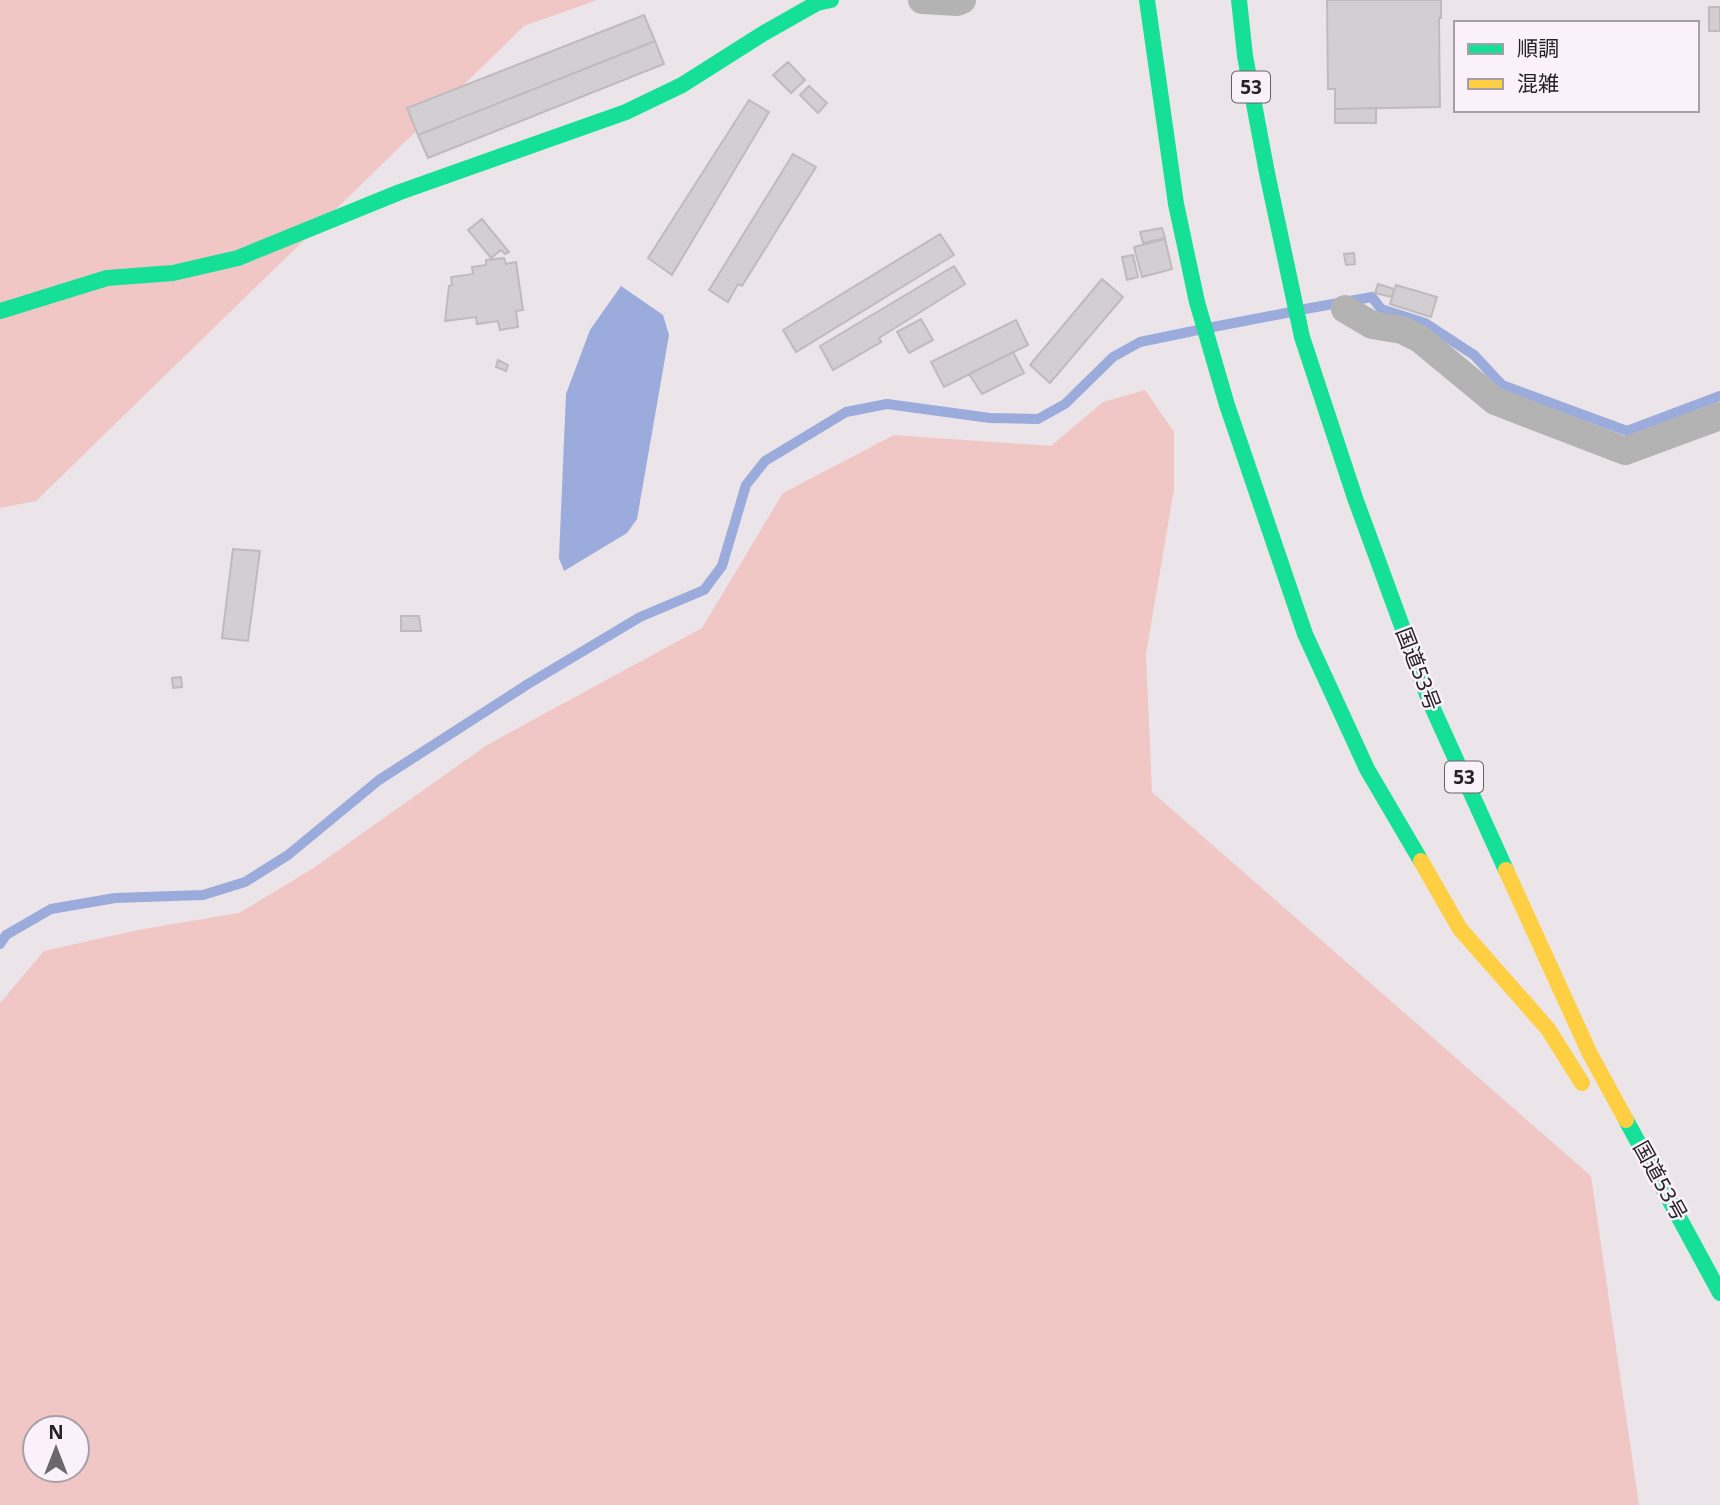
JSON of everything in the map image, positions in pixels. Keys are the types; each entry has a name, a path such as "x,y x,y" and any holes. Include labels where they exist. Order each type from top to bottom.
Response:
{"main road":[{"path":"0,311 107,278 173,273 239,258 400,192 626,112 682,85 817,3 831,0"},
{"path":"1147,0 1176,204 1197,302 1227,405 1305,634 1367,769 1460,929 1548,1029 1590,1096"},
{"name":"国道53号","path":"1239,0 1245,56 1302,337 1354,498 1429,701 1590,1054 1720,1293"},
{"path":"1267,173 1276,125"},
{"path":"1612,1129 1670,1199"}],"street":[{"path":"922,0 962,0"},
{"path":"1345,309 1371,325 1402,330 1420,339 1495,401 1625,451 1720,416"}],"shaded area":[{"path":"0,0 597,0 524,26 36,501 0,508"},
{"path":"1145,390 1174,432 1174,489 1146,654 1152,792 1591,1176 1639,1505 0,1505 0,1003 44,951 138,930 239,913 312,869 487,745 702,628 783,493 894,435 1051,446 1103,402"}],"water":[{"path":"621,286 663,315 669,335 637,519 627,533 564,571 559,558 566,394 590,330"}],"building":[{"path":"1327,0 1441,0 1440,107 1335,109 1335,89 1328,89"},
{"path":"1709,7 1720,7 1720,31 1709,31"},
{"path":"644,15 655,41 418,135 407,108"},
{"path":"655,41 664,64 428,158 418,135"},
{"path":"788,62 805,80 791,93 773,75"},
{"path":"809,86 827,103 818,113 800,95"},
{"path":"749,100 769,112 672,275 648,258"},
{"path":"1376,108 1376,123 1335,123 1335,109"},
{"path":"793,154 816,167 742,286 738,284 728,302 709,290"},
{"path":"482,219 509,252 505,254 501,250 491,258 468,230"},
{"path":"1162,228 1165,238 1143,243 1140,232"},
{"path":"940,234 954,255 796,352 783,330"},
{"path":"1165,239 1172,269 1142,277 1134,247"},
{"path":"1354,253 1355,264 1346,265 1344,254"},
{"path":"1133,255 1138,277 1127,280 1122,257"},
{"path":"504,258 506,264 516,262 523,310 516,311 518,327 500,330 498,321 477,324 476,317 445,321 451,277 473,274 472,267 486,265 486,260"},
{"path":"954,266 965,284 879,338 881,342 833,370 820,346"},
{"path":"1102,279 1123,297 1050,383 1030,365"},
{"path":"1378,284 1394,289 1392,297 1375,293"},
{"path":"1396,285 1437,297 1431,317 1390,304"},
{"path":"921,319 933,340 909,353 897,332"},
{"path":"1016,320 1028,345 944,387 931,362"},
{"path":"1013,352 1024,373 982,394 969,374"},
{"path":"498,360 508,365 506,371 496,367"},
{"path":"233,549 260,551 248,641 222,638"},
{"path":"401,616 419,616 421,631 401,631"},
{"path":"181,677 182,687 173,688 172,678"}],"waterway":[{"path":"1305,309 1372,297 1381,309 1425,323 1474,355 1502,385 1627,431 1720,396"},
{"path":"1213,327 1291,312"},
{"path":"0,944 6,935 51,909 115,898 203,895 245,882 288,855 379,780 528,684 640,617 704,590 722,566 746,485 765,461 846,412 887,404 990,418 1038,419 1065,404 1113,357 1140,342 1198,330"}],"traffic: fast":[{"path":"0,311 107,278 173,273 238,258 400,192 626,112 682,85 817,3 831,0"},
{"path":"1147,0 1176,204 1197,302 1227,405 1305,634 1367,769 1421,861"},
{"path":"1239,0 1245,56 1302,337 1355,498 1429,700 1506,870"},
{"path":"1626,1120 1720,1293"}],"traffic: slow":[{"path":"1421,861 1460,929 1548,1029 1582,1083"},
{"path":"1506,870 1590,1054 1626,1120"}]}
